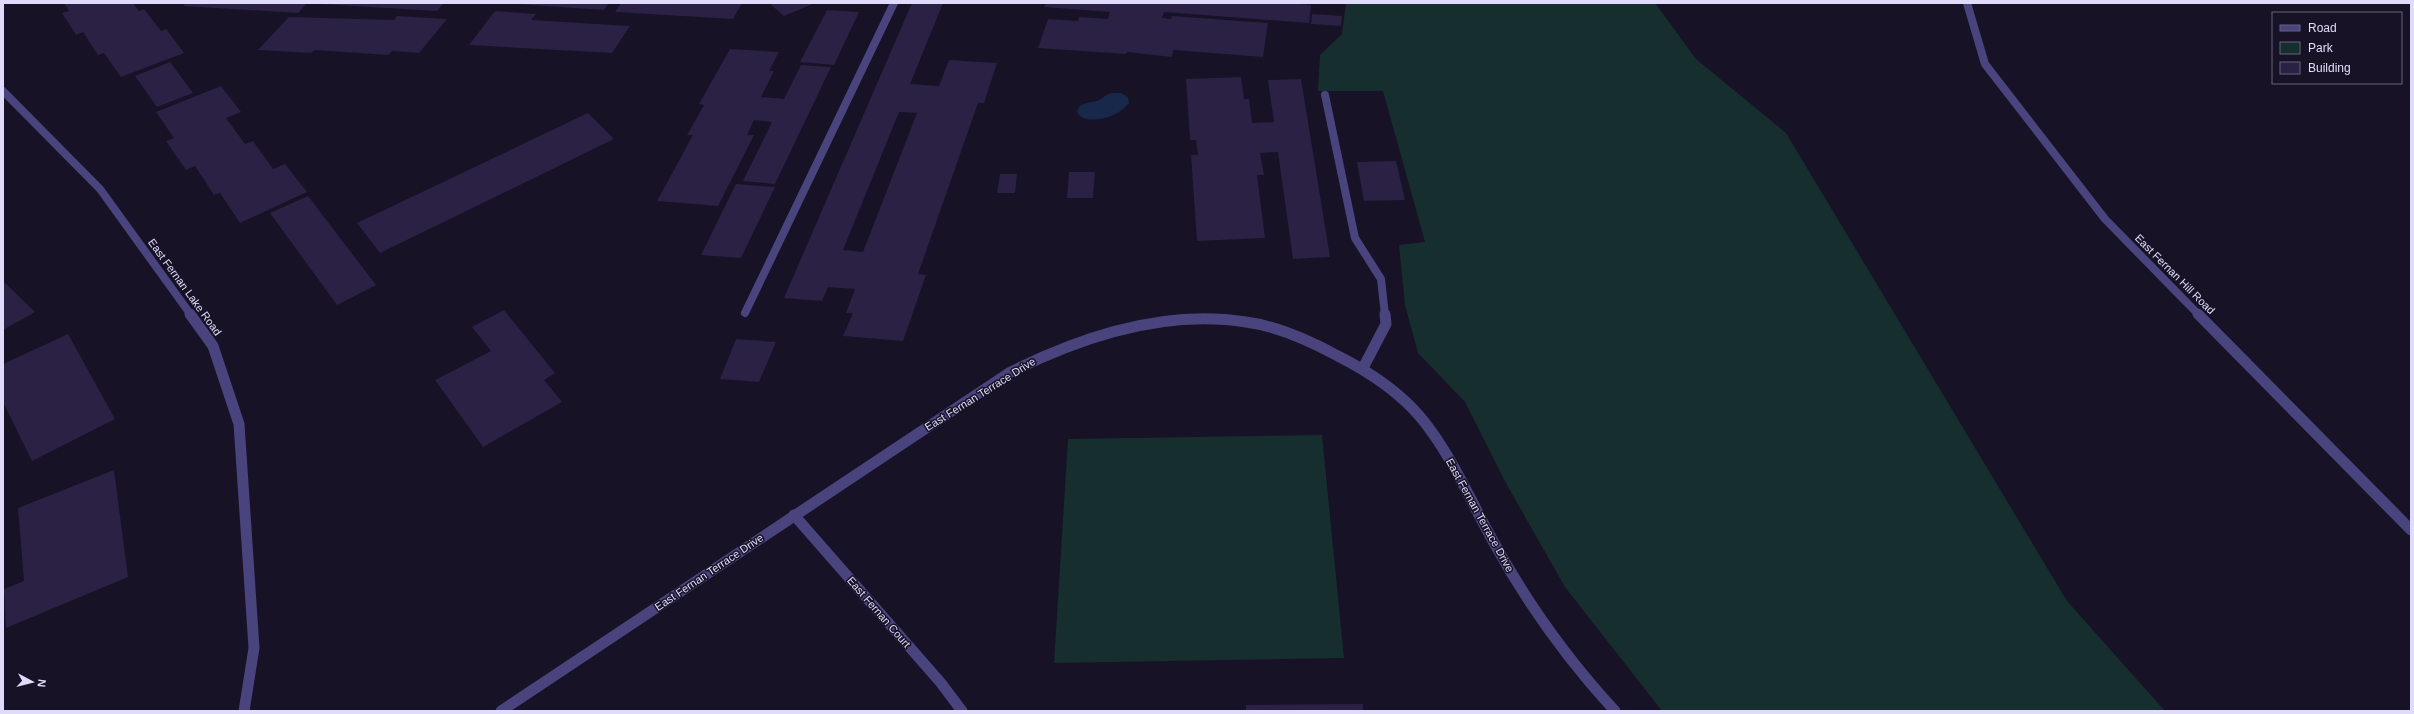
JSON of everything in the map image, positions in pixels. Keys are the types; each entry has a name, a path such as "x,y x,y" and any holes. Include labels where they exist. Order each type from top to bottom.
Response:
{"street":[{"path":"745,313 894,3"},
{"name":"East Fernan Hill Road","path":"1967,3 1985,64 2105,219 2411,530"},
{"name":"East Fernan Lake Road","path":"3,91 100,189 213,346 239,424 254,648 244,711"},
{"path":"1325,95 1355,238 1381,280 1386,324 1363,368"},
{"name":"East Fernan Terrace Drive","path":"501,711 1009,373 1038,357 1107,332 1162,322 1228,320 1254,323 1305,339 1363,368 1402,397 1424,420 1464,482 1493,541 1546,627 1597,693 1615,711"},
{"name":"East Fernan Court","path":"794,515 941,683 962,711"}],"green space":[{"path":"1346,3 1655,3 1696,59 1786,133 2067,601 2165,711 1662,711 1565,587 1507,485 1465,402 1418,353 1405,305 1399,245 1425,242 1383,91 1318,91 1320,55 1342,34"},
{"path":"1322,435 1344,658 1054,663 1068,439"}],"water":[{"path":"1112,93 1121,93 1128,97 1129,103 1119,112 1107,118 1093,120 1081,117 1077,112 1081,105 1098,101"}],"building":[{"path":"64,3 133,3 139,11 144,9 161,31 166,29 184,53 121,77 104,53 98,55 83,32 76,35 62,13 69,11"},
{"path":"186,3 307,3 298,13 183,6"},
{"path":"444,3 437,11 320,4"},
{"path":"499,3 609,3 604,10"},
{"path":"621,3 742,3 733,19 615,12"},
{"path":"769,3 815,3 784,16"},
{"path":"912,3 943,3 910,84 939,86 949,60 997,63 984,103 978,103 918,274 926,275 903,341 843,336 853,313 846,313 855,289 828,287 822,301 784,298","holes":["899,112 917,113 863,252 843,250"]},
{"path":"1046,3 1290,3 1311,5 1309,23 1164,12 1162,18 1171,19 1172,16 1268,23 1263,57 1173,50 1172,57 1127,52 1126,54 1038,48 1048,19 1078,21 1079,17 1108,19 1110,12 1044,7"},
{"path":"827,10 859,12 834,65 800,62"},
{"path":"495,11 536,14 531,20 630,26 612,53 469,45"},
{"path":"1312,14 1342,16 1341,26 1311,24"},
{"path":"397,16 447,19 419,53 392,51 389,55 314,50 311,53 258,50 289,17 394,20"},
{"path":"730,49 779,52 769,71 774,71 761,97 784,99 801,65 831,67 775,184 743,181 772,122 754,120 747,135 754,135 718,206 657,201 693,135 687,135 704,105 699,104"},
{"path":"170,62 193,93 157,107 135,76"},
{"path":"1241,77 1244,99 1249,99 1252,123 1274,122 1268,80 1301,79 1330,257 1293,259 1278,152 1260,153 1264,175 1257,175 1265,238 1197,241 1191,155 1198,155 1196,140 1190,140 1186,79"},
{"path":"221,86 241,112 226,118 245,144 253,141 273,169 285,164 307,192 240,223 220,193 214,195 195,166 186,170 166,141 174,138 156,112"},
{"path":"588,113 614,139 380,253 357,223"},
{"path":"1396,161 1405,200 1364,201 1357,162"},
{"path":"1069,172 1095,172 1093,198 1067,198"},
{"path":"1000,174 1017,174 1015,193 997,193"},
{"path":"736,184 775,187 741,258 701,255"},
{"path":"308,196 376,285 337,305 270,213"},
{"path":"3,281 35,312 3,330"},
{"path":"504,310 555,373 544,380 562,402 483,447 435,380 491,351 472,327"},
{"path":"68,334 115,419 32,461 3,402 3,364"},
{"path":"736,339 776,342 759,382 720,379"},
{"path":"114,470 128,577 6,628 4,589 24,581 18,508"},
{"path":"1363,704 1363,711 1246,711 1246,705"}]}
